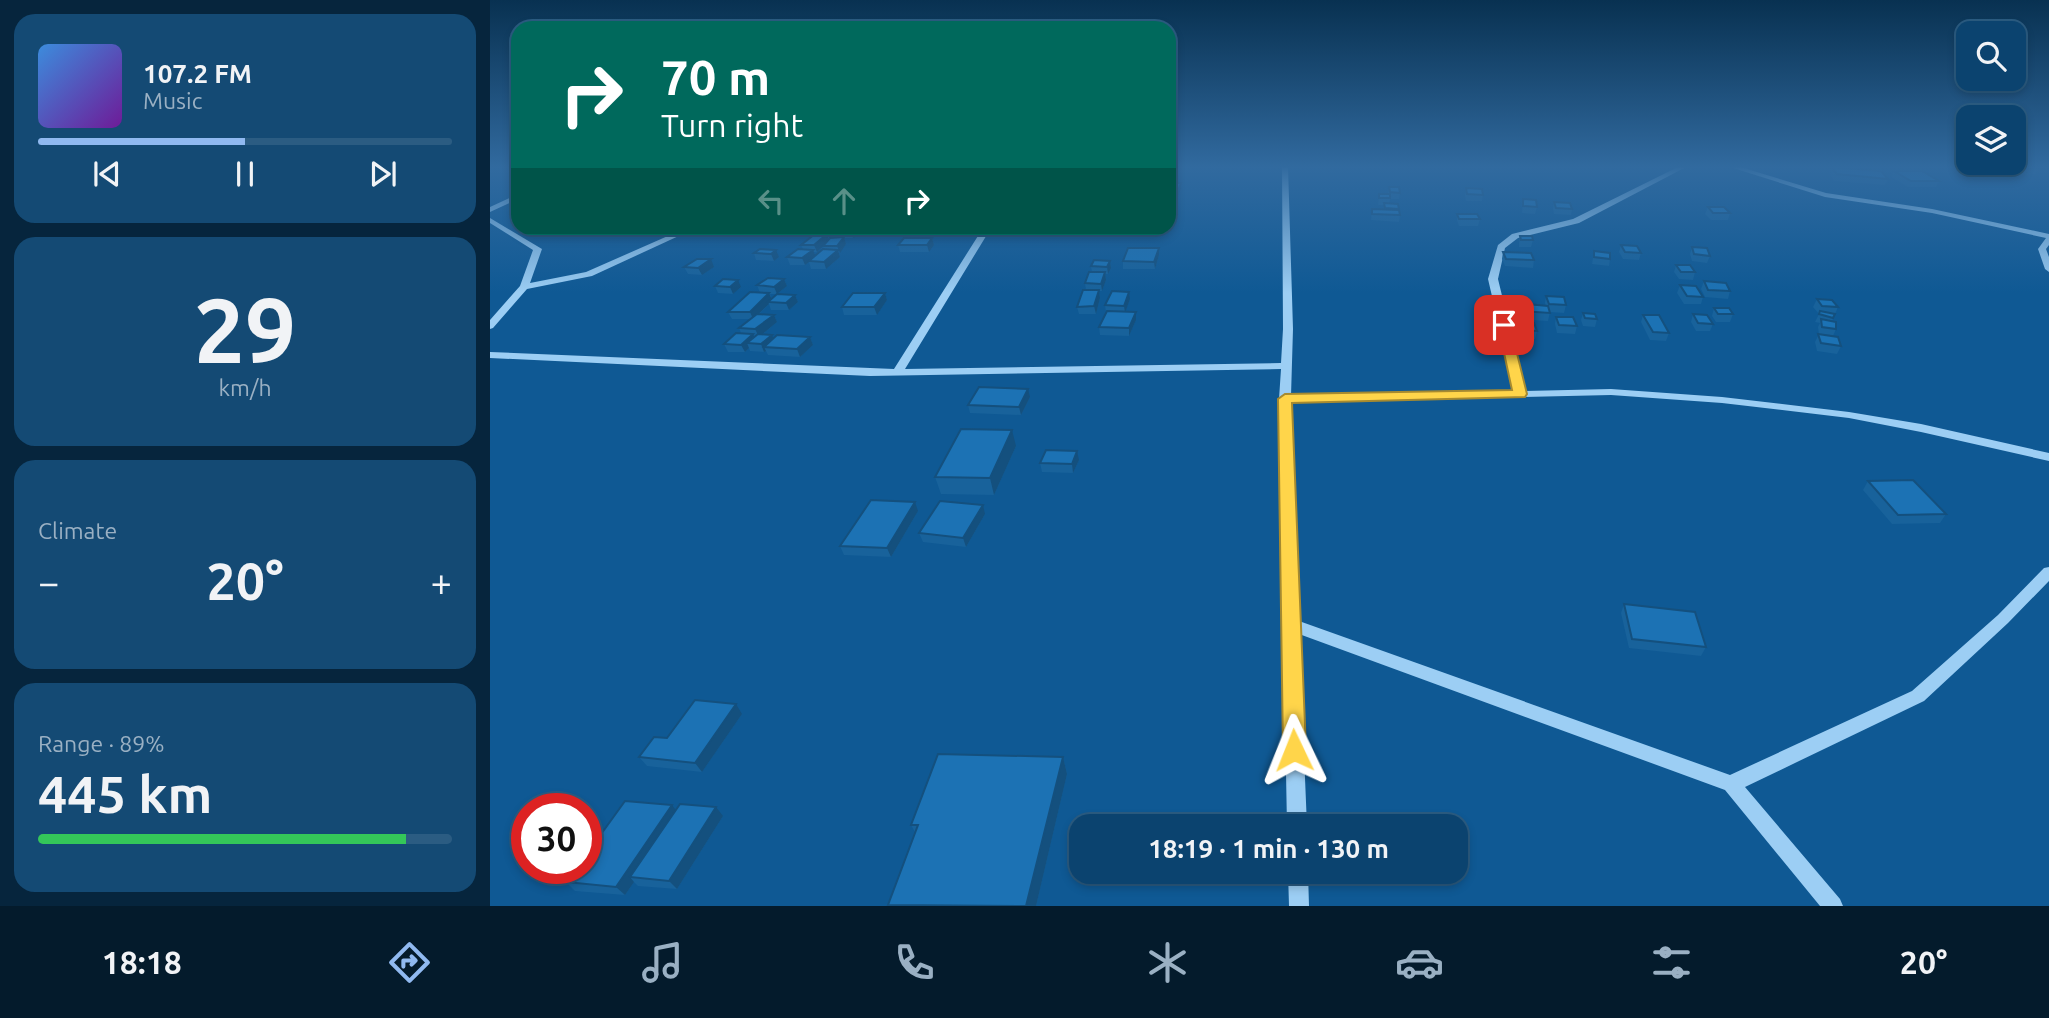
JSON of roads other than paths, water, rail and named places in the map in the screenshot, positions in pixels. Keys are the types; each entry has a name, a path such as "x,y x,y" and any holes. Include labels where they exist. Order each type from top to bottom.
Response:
{"street":[{"path":"1285,208 1285,399 1297,814"},
{"path":"1520,394 1493,279 1501,247 1515,236 1576,221 1601,208"},
{"path":"1913,208 2049,238 2042,249 2049,269"},
{"path":"490,220 511,233"},
{"path":"490,326 524,287 538,249 515,235"},
{"path":"524,287 589,274 676,235"},
{"path":"897,373 983,235"},
{"path":"490,355 897,373 1286,366"},
{"path":"1285,399 1611,392 1788,407 1921,428 2049,457"},
{"path":"1731,784 1918,695 2003,620 2049,572"},
{"path":"1290,624 1731,784 1833,906"},
{"path":"1298,884 1299,906"}]}
